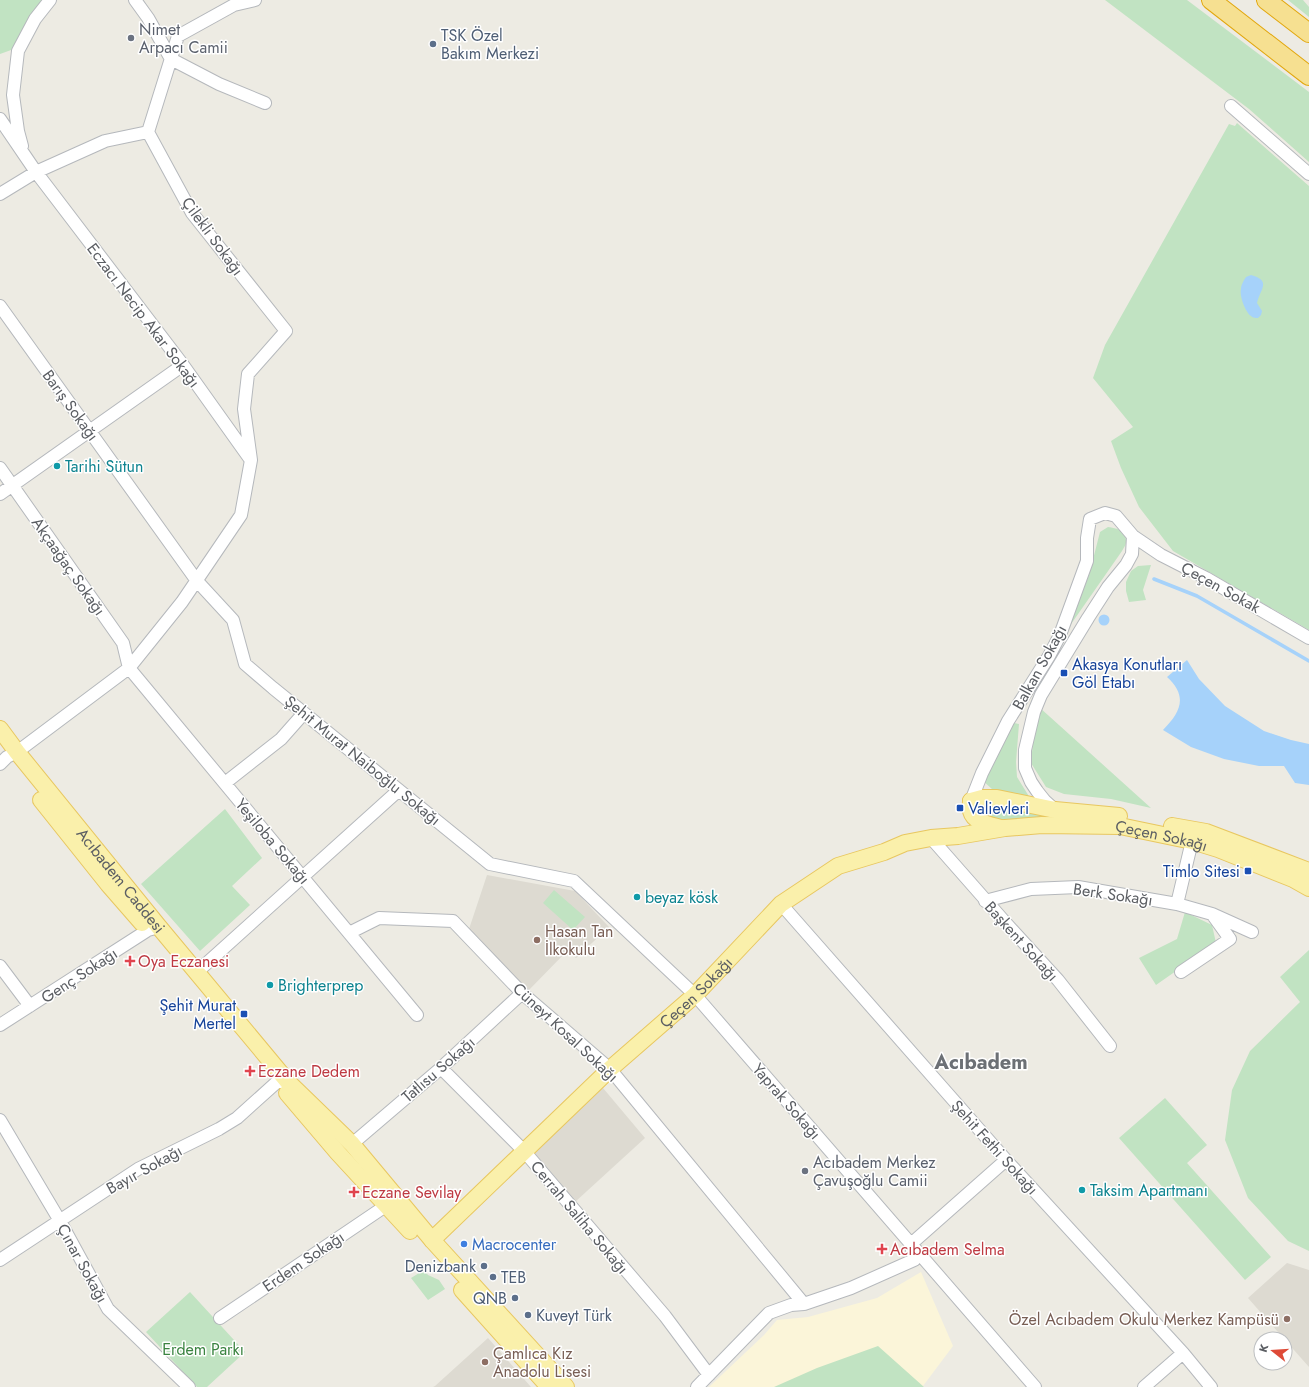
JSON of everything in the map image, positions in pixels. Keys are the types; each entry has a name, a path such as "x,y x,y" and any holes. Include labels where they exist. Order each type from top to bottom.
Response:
{"highway":[{"path":"1211,0 1309,76"},
{"path":"1266,0 1309,33"}],"main road":[{"name":"Acıbadem Caddesi","path":"0,729 6,755 108,884 197,972 338,1153 387,1205 549,1387"},
{"name":"Çeçen Sokağı","path":"1005,828 976,820 971,812 971,801 982,798 997,798 1055,810 1125,817 1206,832 1309,871"},
{"path":"958,836 971,801"},
{"name":"Çeçen Sokağı","path":"432,1240 610,1069 695,995 781,904 838,866 884,852 905,843 931,838 958,836 1005,828 1042,825 1120,826 1192,841 1224,852 1309,888"},
{"name":"Acıbadem Caddesi","path":"154,928 283,1082 352,1144 432,1240 566,1387"}],"street":[{"path":"36,172 21,144 13,95 18,51 35,19 50,0"},
{"path":"135,0 148,18 171,59 219,84 265,103"},
{"path":"0,194 36,172 105,141 148,132 178,36 234,5 255,0"},
{"path":"1231,106 1309,174"},
{"path":"0,119 36,172"},
{"name":"Çilekli Sokağı","path":"148,132 192,213 286,332 248,374 244,409 251,460"},
{"name":"Eczacı Necip Akar Sokağı","path":"36,172 183,365 251,460"},
{"name":"Barış Sokağı","path":"0,306 197,582"},
{"path":"0,494 183,365"},
{"path":"6,755 129,668 197,582 241,515 251,460"},
{"name":"Akçaağaç Sokağı","path":"0,468 123,643 129,668"},
{"name":"Çeçen Sokak","path":"1105,513 1116,516 1133,536 1162,555 1206,578 1309,638"},
{"name":"Balkan Sokağı","path":"971,801 982,773 1008,721 1049,656 1060,635 1087,560 1087,538 1090,519 1105,513"},
{"name":"Balkan Sokağı","path":"1055,810 1044,801 1031,782 1025,768 1025,750 1034,712 1041,695 1091,614 1108,587 1126,565 1132,554 1133,536"},
{"name":"Şehit Murat Naiboğlu Sokağı","path":"197,582 233,620 245,664 490,864 574,882"},
{"name":"Yeşiloba Sokağı","path":"129,668 417,1015"},
{"path":"225,783 281,739 304,713"},
{"path":"197,972 399,790"},
{"name":"Başkent Sokağı","path":"931,838 1058,980 1110,1046"},
{"path":"1177,904 1192,841"},
{"name":"Yaprak Sokağı","path":"574,882 695,995 1035,1387"},
{"name":"Berk Sokağı","path":"986,901 1031,889 1078,887 1177,904 1212,914 1252,932"},
{"name":"Şehit Fethi Sokağı","path":"781,904 1006,1160 1183,1353 1211,1387"},
{"path":"1181,972 1230,939 1212,914"},
{"name":"Cüneyt Kosal Sokağı","path":"349,933 379,918 453,921 522,993 610,1069 804,1304"},
{"name":"Genç Sokağı","path":"0,1025 154,928"},
{"path":"0,966 30,1006"},
{"name":"Tatlısu Sokağı","path":"352,1144 441,1068 522,993"},
{"name":"Cerrah Saliha Sokağı","path":"441,1068 524,1151 665,1316 709,1375"},
{"name":"Bayır Sokağı","path":"0,1260 138,1169 219,1129 237,1118 283,1082"},
{"name":"Çınar Sokağı","path":"0,1120 60,1221 108,1309 189,1387"},
{"path":"697,1387 769,1313 791,1305 804,1304 851,1288 914,1260 912,1244 1006,1160"},
{"name":"Erdem Sokağı","path":"220,1318 387,1205"},
{"path":"1144,1387 1183,1353"}],"shaded area":[{"name":"Hasan Tan İlkokulu","path":"487,875 575,891 609,927 576,958 567,951 528,991 469,929"},
{"path":"603,1088 645,1138 575,1202 530,1150"},
{"name":"Özel Acıbadem Okulu Merkez Kampüsü","path":"1287,1263 1309,1270 1309,1367 1293,1349 1293,1331 1277,1331 1248,1298"},
{"path":"921,1272 953,1346 923,1386 924,1387 709,1387 764,1335 777,1320 808,1317 877,1298"},
{"name":"Çamlıca Kız Anadolu Lisesi","path":"488,1338 531,1387 433,1387 435,1386"}],"green space":[{"path":"0,0 51,0 25,45 0,54"},
{"path":"1105,0 1187,0 1309,92 1309,162 1249,109"},
{"path":"1288,0 1303,0 1309,7 1309,17"},
{"path":"1237,123 1309,186 1309,630 1173,551 1139,507 1121,468 1111,441 1133,427 1093,378 1105,345 1229,124 1235,126"},
{"path":"1108,527 1121,531 1125,535 1126,544 1069,627 1089,575 1100,532"},
{"path":"1151,565 1143,590 1146,600 1129,602 1126,591 1126,582 1131,571 1138,566"},
{"path":"1039,707 1151,808 1111,799 1064,794 1046,787 1031,763"},
{"path":"1014,723 1019,724 1016,762 1017,777 1030,798 1014,797 992,789 982,780"},
{"path":"982,802 1096,819 1020,821 990,819 982,815"},
{"path":"225,809 262,858 232,886 250,905 200,951 141,884"},
{"path":"554,890 585,917 573,930 543,903"},
{"path":"1185,912 1212,925 1216,943 1156,985 1139,958 1177,939"},
{"path":"1309,950 1309,1251 1288,1241 1248,1198 1225,1140 1232,1090 1250,1051 1300,1002 1280,977"},
{"path":"1165,1098 1207,1145 1187,1163 1271,1257 1245,1280 1119,1138"},
{"path":"424,1270 428,1275 439,1280 445,1289 428,1300 411,1278"},
{"name":"Erdem Parkı","path":"190,1292 245,1352 207,1387 197,1387 146,1332"},
{"path":"878,1346 924,1387 774,1387 817,1368"}],"water":[{"path":"1251,275 1257,277 1263,283 1257,303 1262,311 1258,318 1253,317 1247,312 1241,296 1241,287 1246,277"},
{"path":"1104,614 1108,616 1110,620 1108,624 1104,626 1100,624 1098,620 1100,616"},
{"path":"1187,660 1199,679 1225,706 1264,731 1309,744 1309,785 1295,783 1284,766 1259,766 1224,759 1191,747 1163,730 1174,717 1180,704 1178,691 1167,677"}],"waterway":[{"path":"1154,579 1197,596 1309,661"}],"place":[{"name":"Nimet Arpacı Camii","path":"131,38"},
{"name":"TSK Özel Bakım Merkezi","path":"433,44"},
{"name":"Tarihi Sütun","path":"57,466"},
{"name":"Akasya Konutları Göl Etabı","path":"1064,673"},
{"name":"Valievleri","path":"960,808"},
{"name":"Timlo Sitesi","path":"1248,871"},
{"name":"beyaz kösk","path":"637,897"},
{"name":"Hasan Tan İlkokulu","path":"537,940"},
{"name":"Oya Eczanesi","path":"130,961"},
{"name":"Brighterprep","path":"270,985"},
{"name":"Şehit Murat Mertel","path":"244,1014"},
{"name":"Eczane Dedem","path":"250,1071"},
{"name":"Acıbadem Merkez Çavuşoğlu Camii","path":"805,1171"},
{"name":"Taksim Apartmanı","path":"1082,1190"},
{"name":"Eczane Sevilay","path":"354,1192"},
{"name":"Macrocenter","path":"464,1244"},
{"name":"Acıbadem Selma","path":"882,1249"},
{"name":"Denizbank","path":"484,1266"},
{"name":"TEB","path":"493,1277"},
{"name":"QNB","path":"515,1298"},
{"name":"Kuveyt Türk","path":"528,1315"},
{"name":"Özel Acıbadem Okulu Merkez Kampüsü","path":"1287,1319"},
{"name":"Çamlıca Kız Anadolu Lisesi","path":"485,1362"}],"district":[{"name":"Acıbadem","path":"981,1062"}]}
